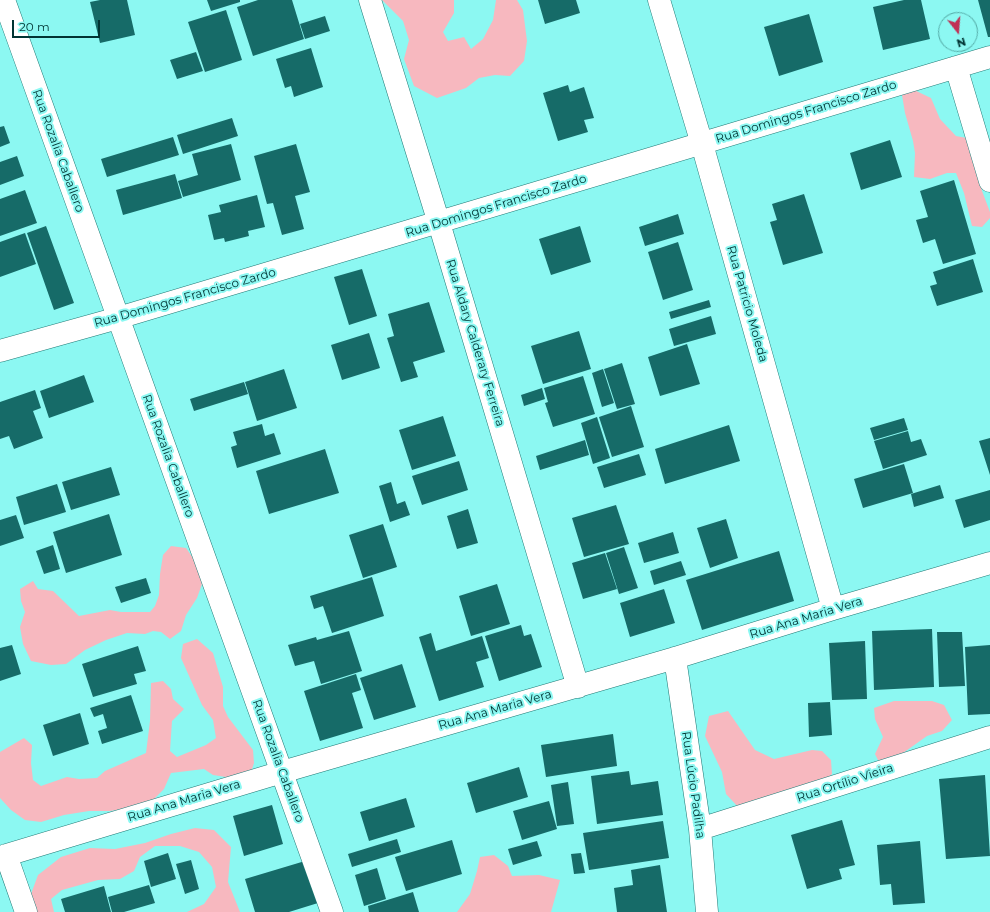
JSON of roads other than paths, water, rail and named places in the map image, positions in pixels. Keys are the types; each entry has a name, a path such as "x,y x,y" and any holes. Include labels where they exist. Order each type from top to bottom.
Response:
{"street":[{"name":"Rua Rozalia Caballero","path":"4,0 332,912"},
{"name":"Rua Aldary Calderary Ferreira","path":"370,0 439,223 578,687"},
{"name":"Rua Patricio Moleda","path":"659,0 702,144 834,609"},
{"name":"Rua Domingos Francisco Zardo","path":"0,351 118,318 439,223 990,57"},
{"path":"956,67 990,181"},
{"name":"Rua Ana Maria Vera","path":"3,856 282,772 578,687 990,563"},
{"name":"Rua Lúcio Padilha","path":"675,658 700,828 707,912"},
{"name":"Rua Ortílio Vieira","path":"700,828 990,736"},
{"path":"3,856 26,912"}]}
